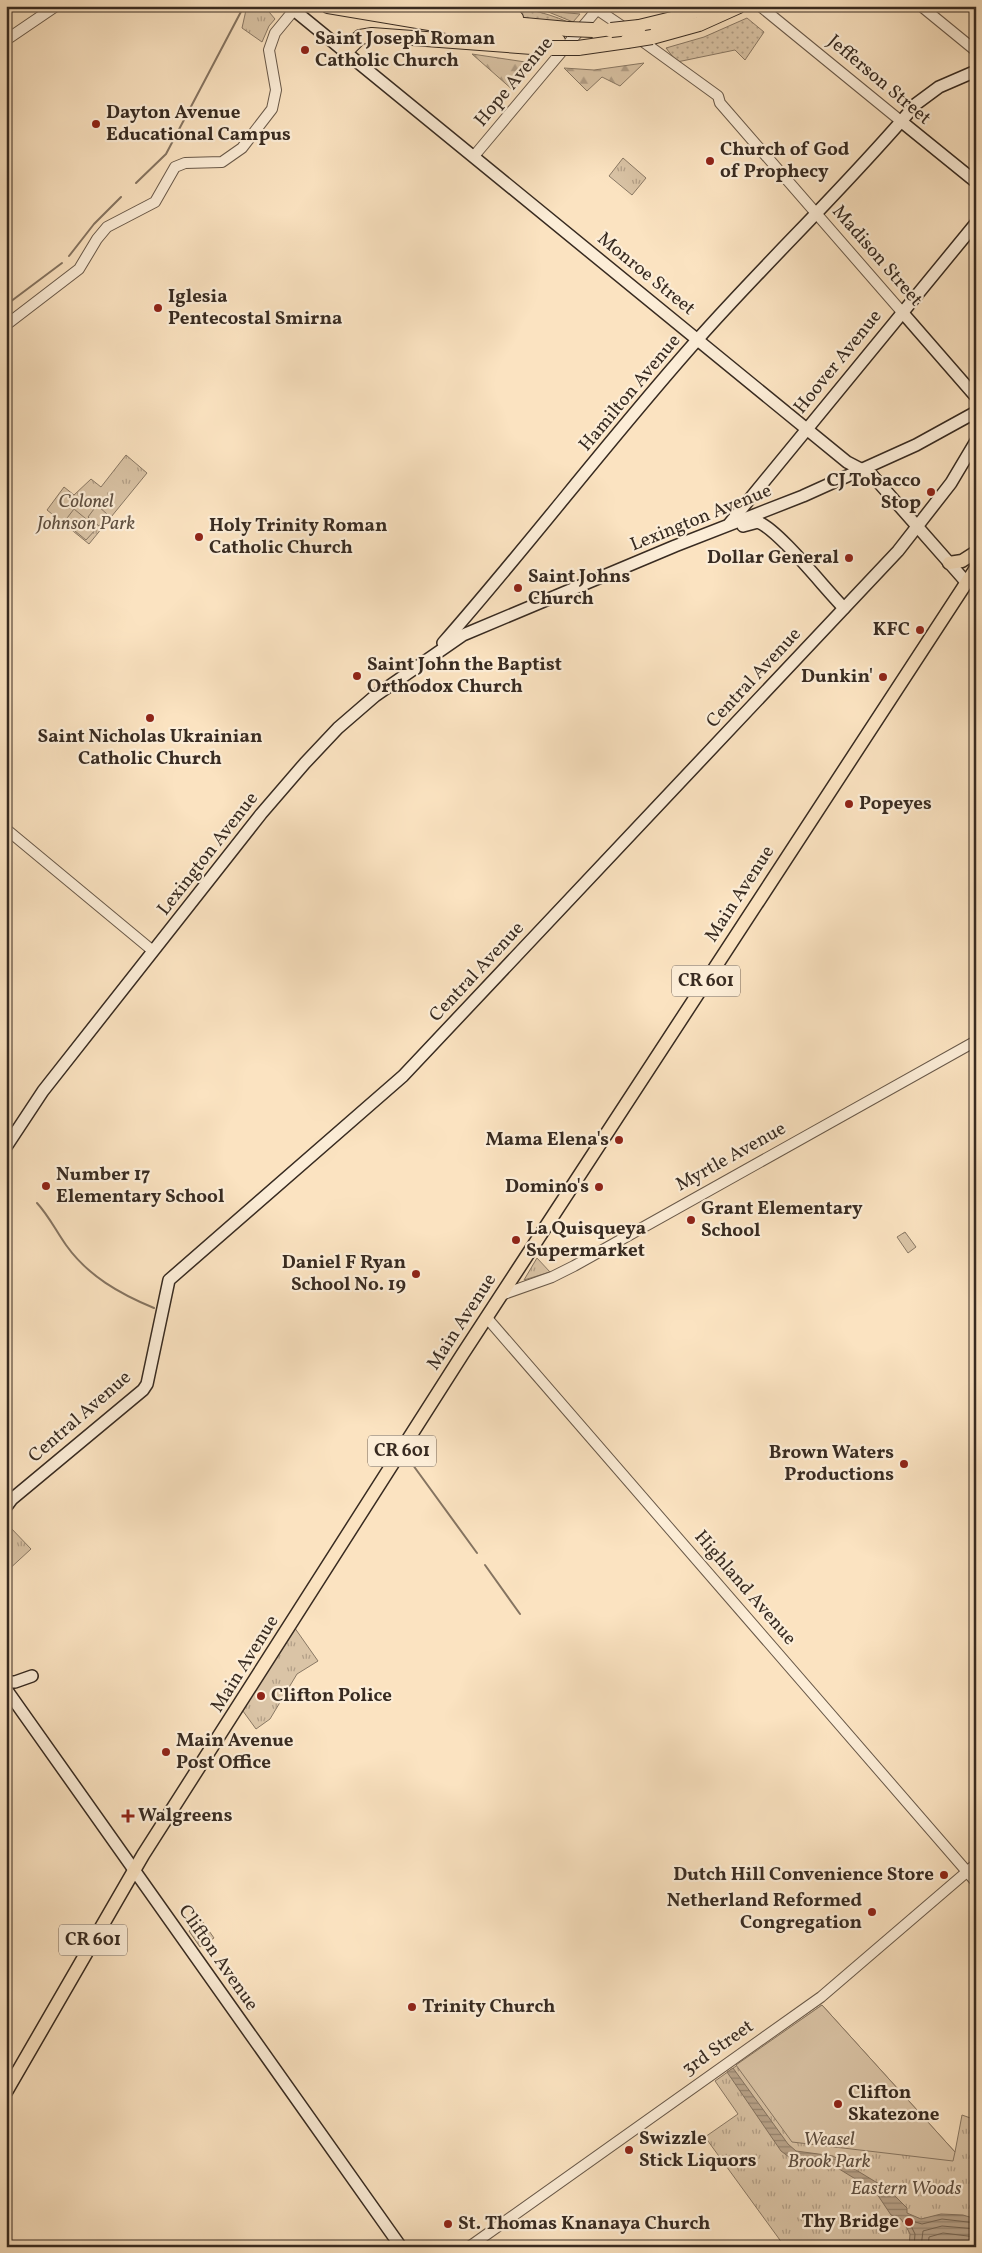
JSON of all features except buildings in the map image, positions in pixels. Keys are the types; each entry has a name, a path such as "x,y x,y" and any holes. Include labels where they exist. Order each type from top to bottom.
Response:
{"highway":[{"path":"328,6 555,45"},
{"path":"394,6 516,25 593,30 639,27 676,18 710,6"},
{"path":"479,6 514,18 568,29"},
{"path":"345,52 360,37 372,34 555,45 627,41 652,37 699,24 739,6"}],"main road":[{"name":"Monroe Street","path":"291,8 847,462 873,476 967,583"},
{"name":"Hamilton Avenue","path":"435,653 512,565 698,339 816,212 924,97 939,87 976,72"},
{"name":"Jefferson Street","path":"902,122 976,182"},
{"name":"Hoover Avenue","path":"729,525 806,428 976,223"},
{"name":"Madison Street","path":"902,312 976,397"},
{"name":"Lexington Avenue","path":"6,1147 43,1092 261,814 305,762 338,728 375,696 435,653 472,631 816,490 916,444 976,412"},
{"name":"Central Avenue","path":"6,1508 12,1499 143,1390 147,1384 169,1280 403,1076 918,528 951,483 976,441"},
{"path":"816,490 772,516 771,524 781,539 844,608"},
{"path":"718,530 730,531 758,522 781,539"},
{"path":"949,563 962,561 976,552"},
{"name":"Main Avenue","path":"967,583 976,561"},
{"name":"Main Avenue","path":"6,2092 135,1869 486,1318 976,568"},
{"path":"6,1682 15,1682 32,1676"},
{"name":"Clifton Avenue","path":"6,1689 401,2247"}],"street":[{"path":"6,40 56,6"},
{"name":"Jefferson Street","path":"760,6 785,24 902,122"},
{"path":"921,6 976,51"},
{"name":"Hope Avenue","path":"474,156 596,7"},
{"name":"Madison Street","path":"596,7 718,96 720,103 902,312"},
{"path":"6,325 79,269 97,239 107,227 156,202 175,167 185,164 222,162 242,148 272,109 276,90 268,50 275,33 291,8"},
{"path":"6,829 153,951"},
{"name":"Myrtle Avenue","path":"501,1295 538,1283 563,1272 976,1041"},
{"name":"Highland Avenue","path":"486,1318 976,1882"},
{"name":"3rd Street","path":"469,2247 821,1997 976,1864"}],"green space":[{"path":"242,6 264,6 275,19 269,26 262,42 242,28 246,10"},
{"path":"490,6 529,10 568,22 528,19"},
{"path":"546,11 580,14 573,22"},
{"path":"747,18 764,32 745,60 735,50 677,62 666,48 704,37"},
{"path":"472,54 532,63 514,91"},
{"path":"644,63 620,86 602,77 587,91 564,68 594,70"},
{"path":"623,158 646,178 632,195 609,176"},
{"name":"Colonel Johnson Park","path":"126,455 147,473 89,544 47,510 64,487 74,495 91,479 101,487"},
{"path":"97,505 108,515 99,526 88,517"},
{"path":"74,509 97,528 86,540 64,522"},
{"path":"905,1232 916,1247 908,1253 897,1237"},
{"path":"537,1258 550,1272 524,1280"},
{"path":"9,1526 31,1549 6,1572 6,1532"},
{"path":"292,1624 318,1661 297,1674 270,1719 256,1729 240,1707"},
{"path":"202,1921 214,1938 200,1947 189,1931"},
{"name":"Weasel Brook Park","path":"822,2005 955,2152 962,2115 976,2120 976,2247 785,2247 705,2137 738,2114 715,2081"},
{"name":"Clifton Skatezone","path":"822,2005 955,2152 953,2161 792,2142 736,2065"}],"water":[{"path":"733,2068 788,2144 796,2151 833,2156 889,2190 907,2208 907,2213 921,2219 941,2214 963,2215 976,2219 976,2247 909,2247 910,2234 908,2230 901,2219 891,2215 875,2191 831,2164 793,2160 781,2151 727,2072"}],"waterway":[{"path":"136,183 166,154 244,6"},
{"path":"69,256 94,224 121,197"},
{"path":"6,305 62,263"},
{"path":"37,1203 66,1245 84,1266 117,1290 154,1308"},
{"path":"410,1461 477,1553"},
{"path":"485,1565 520,1614"}],"place":[{"name":"Saint Joseph Roman Catholic Church","path":"305,50"},
{"name":"Dayton Avenue Educational Campus","path":"96,124"},
{"name":"Church of God of Prophecy","path":"710,161"},
{"name":"Iglesia Pentecostal Smirna","path":"158,308"},
{"name":"CJ Tobacco Stop","path":"931,492"},
{"name":"Holy Trinity Roman Catholic Church","path":"199,537"},
{"name":"Dollar General","path":"849,558"},
{"name":"Saint Johns Church","path":"518,588"},
{"name":"KFC","path":"920,630"},
{"name":"Saint John the Baptist Orthodox Church","path":"357,676"},
{"name":"Dunkin'","path":"883,677"},
{"name":"Saint Nicholas Ukrainian Catholic Church","path":"150,718"},
{"name":"Popeyes","path":"849,804"},
{"name":"Mama Elena's","path":"619,1140"},
{"name":"Number 17 Elementary School","path":"46,1186"},
{"name":"Domino's","path":"599,1187"},
{"name":"Grant Elementary School","path":"691,1220"},
{"name":"La Quisqueya Supermarket","path":"516,1240"},
{"name":"Daniel F Ryan School No. 19","path":"416,1274"},
{"name":"Brown Waters Productions","path":"904,1464"},
{"name":"Clifton Police","path":"261,1696"},
{"name":"Main Avenue Post Office","path":"166,1752"},
{"name":"Walgreens","path":"128,1816"},
{"name":"Dutch Hill Convenience Store","path":"944,1875"},
{"name":"Netherland Reformed Congregation","path":"872,1912"},
{"name":"Trinity Church","path":"412,2007"},
{"name":"Clifton Skatezone","path":"838,2104"},
{"name":"Swizzle Stick Liquors","path":"629,2150"},
{"name":"Thy Bridge","path":"909,2222"},
{"name":"St. Thomas Knanaya Church","path":"448,2224"}],"park label":[{"name":"Eastern Woods","path":"906,2189"}]}
